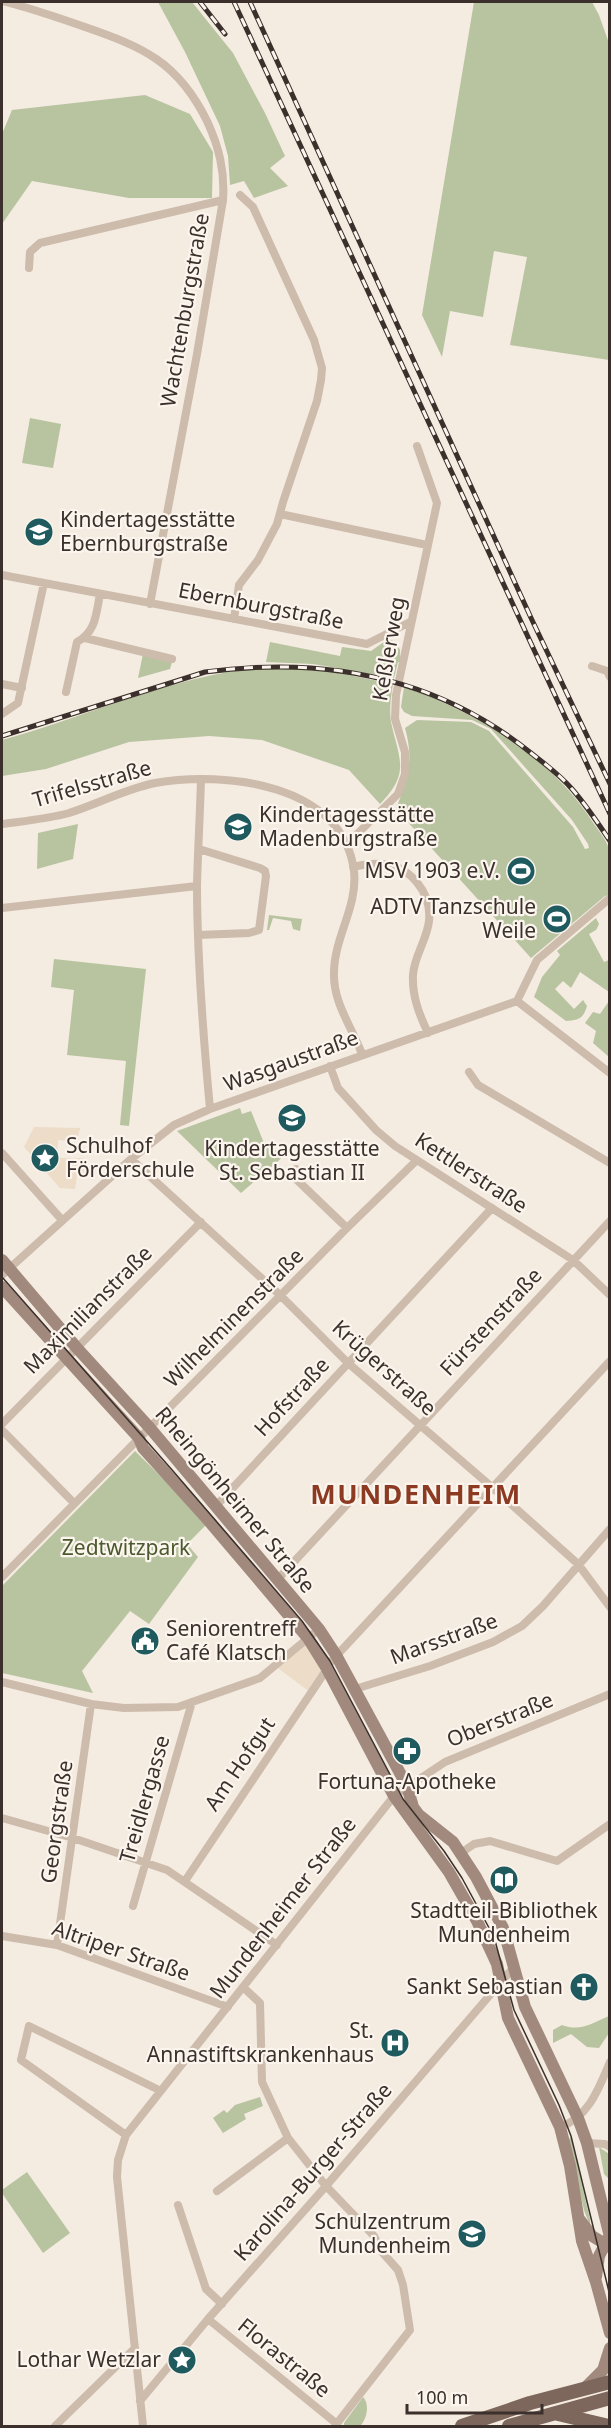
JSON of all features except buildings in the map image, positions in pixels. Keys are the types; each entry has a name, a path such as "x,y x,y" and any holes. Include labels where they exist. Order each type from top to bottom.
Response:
{"main road":[{"path":"462,2427 520,2406 609,2382"},
{"path":"509,2427 609,2398"},
{"path":"556,2413 609,2427"}],"street":[{"path":"6,2 131,43 168,68 194,98 214,137 223,167 223,200"},
{"path":"234,619 239,585 272,536 280,514 317,400 322,368 314,340 254,207 240,195"},
{"name":"Wachtenburgstraße","path":"29,268 30,252 40,243 223,200 150,604"},
{"name":"Keßlerweg","path":"346,844 398,794 405,774 405,752 395,719 396,695 437,503 417,447"},
{"path":"280,514 427,545"},
{"name":"Ebernburgstraße","path":"2,575 366,644 410,622"},
{"path":"2,714 18,703 45,583"},
{"path":"66,692 76,642 85,638 93,629 100,594"},
{"path":"85,638 172,659"},
{"path":"592,666 607,671 609,677"},
{"path":"2,684 22,688"},
{"path":"201,779 197,886 198,935 203,1040 210,1108"},
{"name":"Trifelsstraße","path":"2,824 69,813 118,794 155,783 201,779 274,789 304,800 325,816 346,844 353,867 352,900 338,943 334,982 342,1012 362,1054"},
{"path":"198,935 249,933 259,930 266,876 265,871 260,868 199,849"},
{"path":"353,867 382,864 395,867 411,876 423,890 429,920 416,960 413,983 417,1006 428,1033"},
{"path":"2,908 197,886"},
{"path":"609,898 537,960 517,1001 609,1073"},
{"name":"Wasgaustraße","path":"4,1268 174,1125 210,1108 517,1001"},
{"name":"Kettlerstraße","path":"330,1066 338,1088 395,1146 573,1260 609,1295"},
{"path":"469,1072 478,1085 609,1163"},
{"path":"2,1153 62,1220"},
{"name":"Krügerstraße","path":"131,1159 281,1296 348,1363 578,1564 609,1606"},
{"name":"Wilhelminenstraße","path":"2,1577 416,1161"},
{"path":"297,1169 296,1179 347,1228"},
{"name":"Hofstraße","path":"216,1506 492,1208"},
{"name":"Fürstenstraße","path":"277,1580 609,1221"},
{"name":"Maximilianstraße","path":"2,1424 201,1222"},
{"name":"Rheingönheimer Straße","path":"4,1268 150,1428 319,1629 336,1655 407,1786 410,1803 416,1811 450,1838 461,1853 503,1928 525,2007 578,2118 587,2143 608,2240"},
{"name":"Rheingönheimer Straße","path":"2,1287 139,1438 143,1448 209,1521 308,1638 394,1796 428,1842 466,1902 492,1952 508,2018 560,2127 586,2258 596,2275 609,2333"},
{"name":"Am Hofgut","path":"185,1881 336,1655 609,1361"},
{"path":"2,1430 74,1503"},
{"name":"Marsstraße","path":"355,1689 430,1666 511,1633 543,1606 609,1529"},
{"path":"2,1682 92,1704 124,1708 167,1708 192,1702 260,1678 319,1629"},
{"name":"Oberstraße","path":"407,1786 445,1762 609,1694"},
{"name":"Treidlergasse","path":"133,1906 192,1702"},
{"name":"Georgstraße","path":"57,1945 92,1704"},
{"name":"Mundenheimer Straße","path":"143,2427 117,2177 118,2160 126,2135 394,1796 407,1786"},
{"path":"2,1818 73,1838 167,1870 277,1945"},
{"path":"461,1853 474,1844 490,1841 557,1861 608,1827"},
{"name":"Altriper Straße","path":"2,1936 57,1945 228,2007"},
{"name":"Karolina-Burger-Straße","path":"140,2401 208,2319 514,1967"},
{"path":"243,1987 260,2003 262,2082 288,2138 326,2186 374,2236 382,2252 398,2270 403,2285 410,2330 336,2425"},
{"path":"126,2135 21,2060 29,2026 161,2091"},
{"path":"560,2127 578,2118 595,2097 609,2062"},
{"path":"217,2191 288,2138"},
{"path":"587,2143 605,2144 609,2147"},
{"path":"594,2177 609,2190"},
{"path":"178,2205 207,2289 222,2304"},
{"path":"579,2219 588,2231 608,2240 596,2275"},
{"name":"Florastraße","path":"208,2319 336,2425"},
{"path":"55,2427 135,2348"},
{"path":"585,2388 603,2370 609,2348"}],"green space":[{"path":"158,2 192,2 233,53 285,156 270,168 288,186 254,198 244,181 230,185 228,156 220,126"},
{"path":"474,2 592,2 599,15 610,46 609,360 510,345 527,257 494,251 483,317 450,311 442,357 422,315"},
{"path":"145,95 190,114 213,152 212,198 129,198 32,181 2,224 2,134 12,110"},
{"path":"30,418 61,424 53,468 22,463"},
{"path":"388,639 396,642 400,650 400,662 398,662 394,678 313,664 266,662 270,642 340,656 342,647 371,651"},
{"path":"143,654 172,662 170,669 138,678"},
{"path":"287,668 329,671 393,684 390,717 400,765 396,783 380,804 349,770 262,740 209,736 129,742 46,769 2,776 2,740 180,683 241,670"},
{"name":"MSV 1903 e.V.","path":"404,687 458,709 484,723 533,757 575,798 608,845 609,895 531,958 396,809 404,788 409,760 405,728 417,720 471,722 489,731 573,827 585,849 589,848 588,844 572,820 491,729 472,720 412,716 404,712 401,707"},
{"path":"78,824 73,859 37,869 38,833"},
{"path":"269,915 302,919 300,931 293,929 291,921 273,918 267,930"},
{"path":"596,918 599,924 596,930 589,934 604,962 609,960 609,992 580,972 571,988 563,981 555,989 574,1009 583,1000 587,1006 580,1018 566,1021 534,997 542,977 560,955 557,951"},
{"path":"54,959 146,969 129,1126 120,1125 126,1061 67,1055 74,990 51,987"},
{"path":"609,1001 609,1057 593,1043 596,1031 585,1023 593,1012 600,1014"},
{"path":"240,1108 242,1114 251,1111 264,1143 284,1156 241,1193 177,1131"},
{"name":"Zedtwitzpark","path":"135,1451 208,1523 187,1544 198,1557 149,1624 130,1611 82,1671 93,1693 2,1673 2,1586"},
{"path":"609,2016 609,2033 599,2048 587,2047 571,2034 553,2043 553,2030 562,2025 581,2027"},
{"path":"260,2097 263,2106 244,2114 246,2119 223,2133 213,2118 224,2110 227,2113 235,2105"},
{"path":"571,2137 590,2219 590,2226 568,2141"},
{"path":"599,2147 609,2154 609,2179 604,2174"},
{"path":"27,2172 70,2233 43,2253 2,2193 2,2190"},
{"path":"363,2397 367,2407 362,2423 360,2426 344,2426 344,2423"}],"shaded area":[{"name":"Schulhof Förderschule","path":"34,1127 80,1128 78,1137 70,1136 69,1141 58,1140 57,1158 83,1158 83,1166 96,1166 95,1176 77,1175 75,1189 60,1188 24,1147"},
{"path":"308,1638 327,1669 310,1692 275,1666"}],"tram line":[{"path":"2,1277 302,1621 330,1661 403,1799 462,1878 494,1937 514,2010 559,2105 571,2136 610,2296"}],"railway":[{"path":"200,2 225,34"},
{"path":"234,2 610,814"},
{"path":"250,2 532,620 610,784"},
{"path":"2,736 205,672 293,667 335,670 417,689 457,706 495,727 562,779 582,801 610,841"}],"place":[{"name":"Kindertagesstätte Ebernburgstraße","path":"39,532"},
{"name":"Kindertagesstätte Madenburgstraße","path":"238,827"},
{"name":"MSV 1903 e.V.","path":"521,871"},
{"name":"ADTV Tanzschule Weile","path":"557,919"},
{"name":"Kindertagesstätte St. Sebastian II","path":"292,1118"},
{"name":"Schulhof Förderschule","path":"45,1158"},
{"name":"Seniorentreff Café Klatsch","path":"145,1641"},
{"name":"Fortuna-Apotheke","path":"407,1751"},
{"name":"Stadtteil-Bibliothek Mundenheim","path":"504,1880"},
{"name":"Sankt Sebastian","path":"584,1987"},
{"name":"St. Annastiftskrankenhaus","path":"395,2043"},
{"name":"Schulzentrum Mundenheim","path":"472,2234"},
{"name":"Lothar Wetzlar","path":"182,2360"}],"district":[{"name":"MUNDENHEIM","path":"416,1495"}]}
